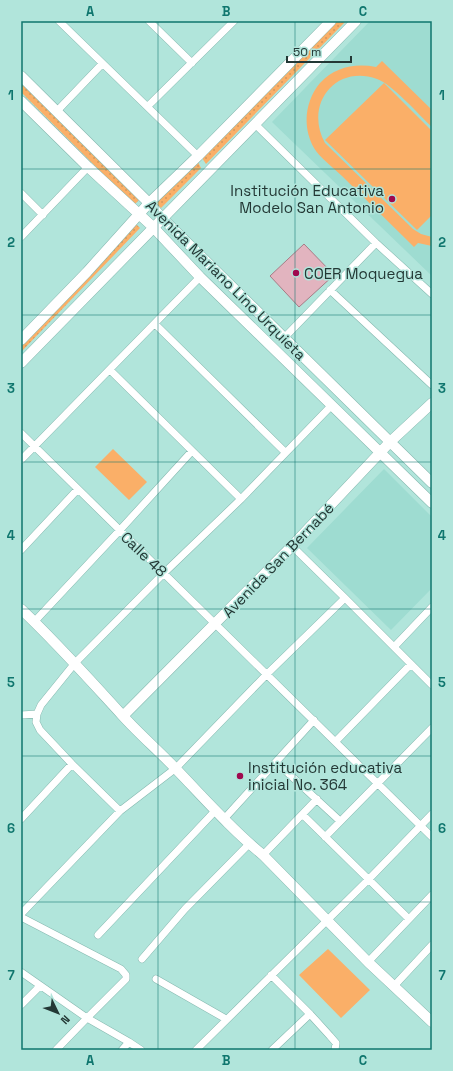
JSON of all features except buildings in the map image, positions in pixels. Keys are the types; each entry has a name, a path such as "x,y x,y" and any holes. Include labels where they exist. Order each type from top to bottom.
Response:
{"street":[{"path":"59,21 198,156"},
{"path":"149,21 192,63"},
{"path":"148,106 234,21"},
{"path":"21,363 356,21"},
{"path":"21,340 87,272 149,203 198,156 328,22"},
{"path":"56,111 102,64"},
{"name":"Avenida Mariano Lino Urquieta","path":"21,76 149,203 162,218 432,483"},
{"name":"Avenida Mariano Lino Urquieta","path":"21,101 153,228 200,277 432,503"},
{"path":"255,124 376,243 432,294"},
{"path":"21,237 88,167"},
{"path":"21,193 43,215"},
{"path":"284,338 376,243"},
{"path":"87,272 99,283"},
{"path":"21,460 200,277"},
{"path":"330,290 432,385"},
{"path":"155,324 285,452"},
{"path":"33,327 45,338"},
{"path":"110,370 241,499"},
{"name":"Avenida San Bernabé","path":"123,716 292,546 390,442 431,405"},
{"path":"120,811 40,730 36,722 37,714 41,705 75,663 164,573 241,499 331,406"},
{"name":"Calle 48","path":"21,433 432,837"},
{"path":"34,622 192,451"},
{"path":"21,550 78,489"},
{"path":"292,546 432,685"},
{"path":"56,1050 126,979 125,972 21,915 120,811 176,768 267,674 345,598"},
{"path":"394,647 432,608"},
{"path":"21,609 75,663 123,716 176,768 215,811 249,844 263,855 368,962 432,1022"},
{"path":"336,741 412,664"},
{"path":"21,714 37,714"},
{"path":"224,819 314,720"},
{"path":"325,837 432,728"},
{"path":"276,762 340,821"},
{"path":"21,819 72,764"},
{"path":"263,855 317,799"},
{"path":"98,935 215,811"},
{"path":"303,814 409,919"},
{"path":"196,1050 369,879 432,814"},
{"path":"142,959 185,909 249,844"},
{"path":"368,962 432,895"},
{"path":"394,986 432,945"},
{"path":"21,972 87,1018 141,1050"},
{"path":"271,975 334,1040 336,1050"},
{"path":"156,979 226,1019"},
{"path":"21,1005 40,986"},
{"path":"272,1050 310,1014"},
{"path":"122,1050 129,1042"}],"shaded area":[{"path":"337,21 346,21 206,164 202,158"},
{"name":"Institución Educativa Modelo San Antonio","path":"370,21 432,21 432,276 272,122"},
{"path":"382,61 432,110 432,127 390,87 377,79 362,76 348,77 327,91 321,102 318,115 319,129 325,143 413,229 421,234 432,237 432,246 418,243 414,247 320,155 310,140 307,123 308,106 320,83 332,73 339,70 353,66 376,67"},
{"path":"21,83 139,200 134,205 21,92"},
{"path":"384,83 432,131 432,215 417,230 325,140"},
{"path":"198,162 201,168 161,208 155,203"},
{"path":"136,224 140,228 21,352 21,345"},
{"path":"113,449 147,482 129,500 95,467"},
{"path":"384,469 432,517 432,588 391,630 307,548"},
{"path":"328,949 370,990 341,1018 299,975"}],"place":[{"name":"Institución Educativa Modelo San Antonio","path":"392,199"},
{"name":"COER Moquegua","path":"296,273"},
{"name":"Institución educativa inicial No. 364","path":"240,776"}]}
